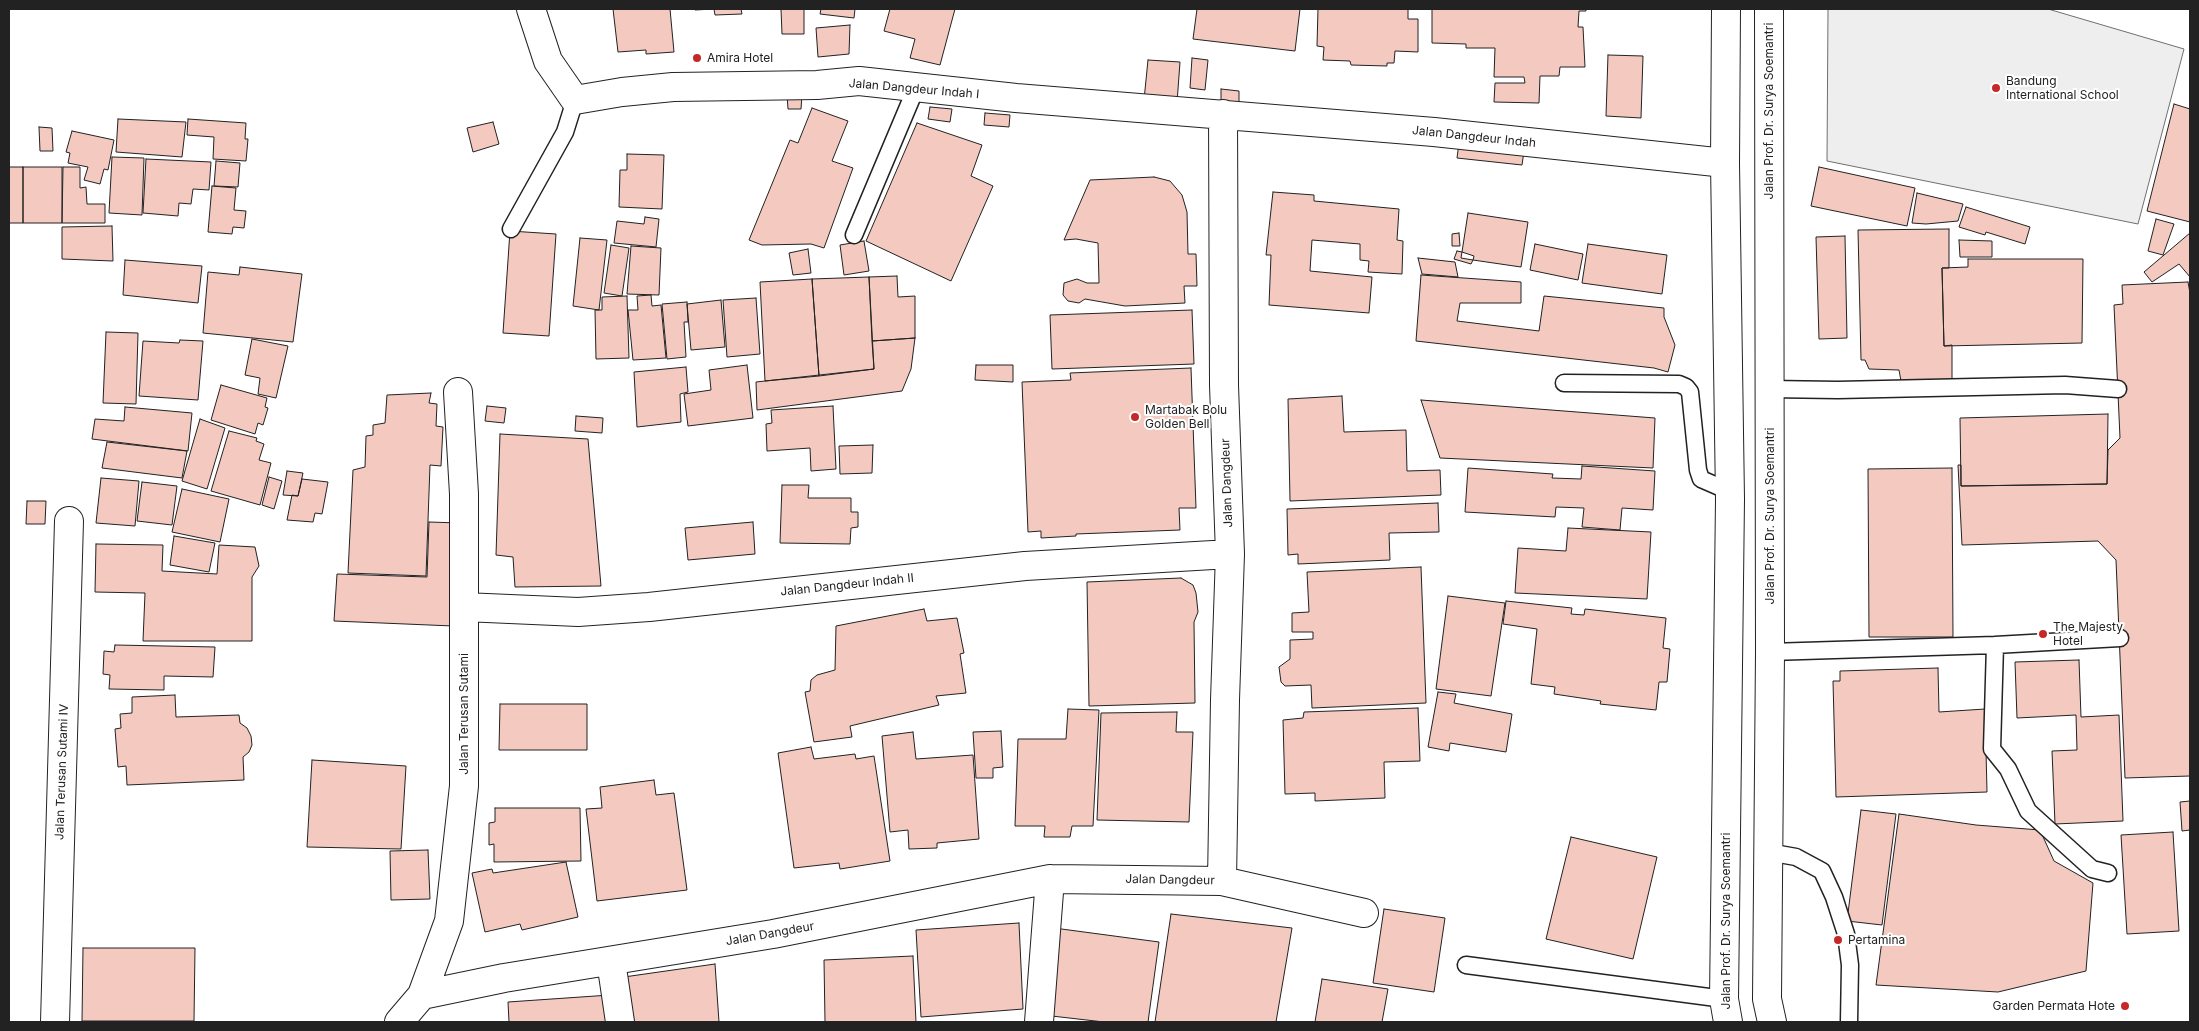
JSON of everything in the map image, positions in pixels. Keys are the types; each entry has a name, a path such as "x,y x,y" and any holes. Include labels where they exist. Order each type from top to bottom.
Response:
{"street":[{"path":"531,9 548,61 575,100"},
{"name":"Jalan Prof. Dr. Surya Soemantri","path":"1726,9 1725,163 1730,499 1726,1011"},
{"name":"Jalan Prof. Dr. Surya Soemantri","path":"1769,9 1770,652 1767,999 1772,1022"},
{"name":"Jalan Dangdeur Indah I","path":"575,100 622,92 674,87 817,85 859,82 1223,114"},
{"name":"Jalan Dangdeur Indah","path":"1223,114 1457,134 1725,163"},
{"name":"Jalan Dangdeur","path":"422,995 504,978 772,934 1050,878 1222,880 1230,554 1224,385 1223,114"},
{"name":"Jalan Terusan Sutami","path":"399,1022 422,995 449,921 464,786 464,494 458,392"},
{"name":"Jalan Terusan Sutami IV","path":"55,1022 69,521"},
{"name":"Jalan Dangdeur Indah II","path":"464,607 578,612 658,606 1025,566 1230,554"},
{"path":"1039,1022 1050,878"},
{"path":"1222,880 1364,913"},
{"path":"611,961 620,1022"}],"lane":[{"path":"854,235 916,88"},
{"path":"511,229 565,132 575,100"},
{"path":"1564,383 1680,384 1686,386 1690,392 1698,470 1701,479 1724,488 1730,499"},
{"path":"1769,388 1838,390 2065,385 2118,389"},
{"path":"1770,652 1995,645 2120,638"},
{"path":"1995,645 1992,749 2008,769 2028,811 2092,869 2108,873"},
{"path":"1768,852 1796,857 1822,871 1834,897 1846,934 1850,965 1849,1022"},
{"path":"1466,965 1726,1011"}],"shaded area":[{"name":"Bandung International School","path":"1828,9 2048,9 2184,49 2138,224 1827,161"}],"building":[{"path":"613,9 670,9 674,52 646,54 646,50 618,52"},
{"path":"714,9 741,9 742,14 715,15"},
{"path":"781,9 804,9 804,34 782,34"},
{"path":"821,9 855,9 854,18 820,14"},
{"path":"890,9 955,9 940,65 910,58 915,39 884,31"},
{"path":"1197,9 1300,9 1295,51 1193,39"},
{"path":"1318,9 1408,9 1408,19 1418,19 1418,52 1395,51 1394,63 1387,63 1387,66 1351,65 1350,61 1323,60 1324,47 1317,46"},
{"path":"1432,9 1586,9 1586,11 1579,11 1578,27 1583,27 1585,67 1560,67 1559,76 1540,76 1539,103 1494,102 1495,83 1525,83 1524,77 1494,77 1495,48 1466,48 1466,44 1432,43"},
{"path":"850,25 849,54 818,57 816,28"},
{"path":"1608,55 1643,56 1641,118 1606,116"},
{"path":"1192,58 1208,60 1205,90 1190,88"},
{"path":"1148,60 1180,62 1177,103 1144,100"},
{"path":"1221,89 1239,91 1239,103 1221,102"},
{"path":"787,95 802,95 801,109 788,109"},
{"path":"2174,104 2190,109 2190,222 2147,211"},
{"path":"930,107 952,109 950,122 928,119"},
{"path":"812,108 848,121 832,161 853,168 824,248 811,244 762,245 749,240 790,140 798,143"},
{"path":"985,113 1010,115 1009,127 984,125"},
{"path":"118,119 186,122 182,157 116,152"},
{"path":"188,119 246,123 245,139 248,139 246,161 213,159 214,137 187,135"},
{"path":"493,122 499,144 473,152 467,128"},
{"path":"917,123 982,145 971,176 993,186 951,281 866,241"},
{"path":"39,127 52,128 53,151 40,151"},
{"path":"72,131 114,140 108,170 104,169 100,184 84,180 88,167 68,163 70,153 66,152"},
{"path":"1459,143 1524,151 1522,165 1457,158"},
{"path":"627,154 664,155 662,209 619,207 620,170 627,170"},
{"path":"112,157 144,158 142,215 109,213"},
{"path":"146,159 211,162 209,190 193,189 191,204 179,203 178,216 143,213"},
{"path":"216,161 240,163 238,187 214,186"},
{"path":"9,167 23,167 23,223 9,223"},
{"path":"23,167 62,167 62,223 23,223"},
{"path":"63,167 80,167 80,188 86,187 87,204 105,204 105,223 62,223"},
{"path":"1819,167 1915,188 1907,226 1811,206"},
{"path":"1154,177 1170,181 1182,195 1187,212 1188,254 1196,254 1197,286 1184,286 1185,303 1125,306 1085,299 1079,303 1068,301 1063,295 1064,283 1077,279 1087,283 1099,283 1098,243 1076,239 1064,240 1090,180"},
{"path":"212,186 236,188 234,210 246,211 244,228 233,227 232,234 208,232"},
{"path":"1273,192 1314,195 1314,201 1399,209 1397,240 1403,241 1402,274 1368,272 1369,261 1360,260 1360,244 1312,240 1310,271 1372,277 1369,313 1269,305 1271,255 1266,255"},
{"path":"1917,193 1963,204 1958,221 1926,224 1912,223"},
{"path":"1966,207 2030,227 2025,244 1986,232 1985,235 1959,227"},
{"path":"1468,213 1528,222 1521,267 1473,260 1474,256 1462,252"},
{"path":"645,217 659,219 656,247 614,243 617,221 644,224"},
{"path":"2156,219 2174,224 2163,255 2148,251"},
{"path":"112,226 113,261 62,259 62,227"},
{"path":"1949,229 1949,268 1942,268 1944,346 1952,345 1952,379 1901,381 1899,370 1869,369 1865,360 1861,360 1858,230"},
{"path":"510,231 556,234 549,336 503,333"},
{"path":"1459,233 1460,246 1452,246 1452,234"},
{"path":"2190,233 2190,277 2179,264 2152,282 2144,272"},
{"path":"1845,236 1847,338 1819,339 1816,237"},
{"path":"580,238 607,240 599,310 573,306"},
{"path":"1959,240 1992,241 1992,257 1960,257"},
{"path":"864,241 869,271 844,275 840,245"},
{"path":"1535,244 1583,254 1578,280 1530,270"},
{"path":"1588,244 1667,255 1662,294 1582,283"},
{"path":"611,245 629,248 622,296 604,293"},
{"path":"631,246 661,248 659,295 627,294"},
{"path":"808,249 811,273 793,275 789,253"},
{"path":"1457,251 1462,252 1461,258 1473,260 1471,264 1454,259"},
{"path":"1418,258 1455,262 1458,277 1422,274"},
{"path":"1968,259 2083,259 2082,343 1944,346 1942,268 1968,267"},
{"path":"125,260 202,266 198,303 123,295"},
{"path":"240,267 302,274 293,342 203,333 208,272 239,275"},
{"path":"1421,275 1521,282 1521,303 1460,303 1457,321 1539,331 1544,296 1664,308 1664,317 1675,345 1668,372 1654,368 1416,341"},
{"path":"897,276 898,297 915,296 915,338 872,341 869,277"},
{"path":"869,277 874,369 819,376 812,279"},
{"path":"812,279 819,376 765,381 760,282"},
{"path":"2188,282 2190,293 2190,776 2125,778 2116,560 2098,541 1962,545 1958,465 1961,465 1961,486 2107,484 2108,450 2120,438 2114,305 2123,304 2122,285"},
{"path":"651,295 652,306 661,305 666,358 633,360 628,310 638,310 637,296"},
{"path":"627,296 629,358 596,359 595,310 602,310 602,297"},
{"path":"756,298 760,354 727,357 723,300"},
{"path":"721,300 725,347 691,350 687,304"},
{"path":"687,302 688,322 684,322 686,357 667,359 662,304"},
{"path":"1192,310 1194,364 1052,369 1050,315"},
{"path":"106,332 138,333 136,404 103,403"},
{"path":"915,338 911,369 902,391 757,410 756,382 874,369 872,341"},
{"path":"252,339 288,346 276,398 258,394 260,378 245,375"},
{"path":"180,340 203,341 198,400 139,396 143,341 179,343"},
{"path":"747,365 753,418 688,426 684,394 711,390 709,370"},
{"path":"976,365 1013,365 1013,382 975,380"},
{"path":"686,367 688,392 680,394 681,422 637,427 634,372"},
{"path":"1191,368 1196,508 1179,508 1180,530 1076,534 1076,536 1041,538 1041,531 1028,532 1022,382 1071,380 1070,373"},
{"path":"221,385 267,398 265,407 268,408 263,425 258,423 255,434 211,420"},
{"path":"431,393 429,403 437,404 436,426 443,427 441,466 430,465 426,576 348,573 353,470 365,467 366,436 373,435 373,425 385,423 387,395"},
{"path":"1342,396 1344,432 1406,430 1407,471 1440,470 1441,495 1290,501 1288,399"},
{"path":"1421,400 1655,418 1653,468 1440,458"},
{"path":"487,406 506,408 504,423 485,421"},
{"path":"833,406 836,469 811,471 810,448 767,451 766,424 772,423 771,410"},
{"path":"125,407 192,413 188,451 92,439 95,419 124,421"},
{"path":"2108,414 2107,484 1961,486 1960,418"},
{"path":"576,416 603,418 602,433 575,431"},
{"path":"200,419 225,428 207,489 182,481"},
{"path":"229,431 257,438 256,441 264,444 259,460 271,463 260,505 211,491"},
{"path":"500,434 588,439 601,586 515,587 513,557 496,555"},
{"path":"107,442 187,451 182,478 102,468"},
{"path":"873,445 872,473 840,474 839,446"},
{"path":"1582,466 1655,471 1653,510 1622,508 1620,530 1582,527 1584,508 1556,507 1555,517 1465,512 1468,468 1553,474 1552,478 1581,479"},
{"path":"1952,468 1953,637 1869,637 1868,469"},
{"path":"287,471 303,473 298,496 283,495"},
{"path":"269,477 282,481 274,509 262,505"},
{"path":"101,478 139,481 135,526 96,523"},
{"path":"302,479 328,482 322,514 315,513 313,522 287,520 292,495 298,496"},
{"path":"142,482 177,486 172,525 137,521"},
{"path":"782,485 809,485 808,498 851,498 851,512 858,512 858,527 851,528 850,544 780,543"},
{"path":"182,489 229,499 220,542 172,532"},
{"path":"27,501 46,501 45,524 26,524"},
{"path":"1438,503 1439,532 1389,533 1390,560 1298,564 1298,554 1288,555 1287,509"},
{"path":"429,522 459,523 453,626 334,621 337,574 427,577"},
{"path":"753,522 755,554 688,560 685,528"},
{"path":"1568,528 1651,532 1647,599 1515,593 1518,548 1566,551"},
{"path":"174,536 215,543 209,572 170,565"},
{"path":"96,544 163,545 162,571 217,574 219,545 255,547 259,566 252,577 252,641 143,641 145,593 95,592"},
{"path":"1421,567 1426,703 1312,708 1311,685 1285,686 1281,682 1279,667 1290,659 1290,640 1313,639 1313,632 1292,632 1292,613 1309,612 1307,572"},
{"path":"1181,578 1193,585 1196,593 1198,612 1194,622 1195,703 1089,706 1087,582"},
{"path":"1448,596 1505,603 1491,696 1436,689"},
{"path":"1506,601 1572,608 1571,614 1584,615 1585,609 1666,618 1663,648 1670,649 1667,682 1659,682 1656,710 1600,704 1601,701 1554,694 1555,687 1531,684 1537,629 1503,624"},
{"path":"924,609 927,621 957,618 964,653 960,654 966,693 936,696 939,705 850,726 852,737 814,742 805,692 810,691 811,680 817,675 835,670 836,626"},
{"path":"115,645 215,647 213,677 164,676 164,690 109,689 110,675 103,674 104,651 114,652"},
{"path":"2079,660 2081,717 2119,715 2123,821 2055,824 2052,751 2077,750 2076,715 2017,718 2015,662"},
{"path":"1938,668 1939,712 1985,709 1987,792 1836,797 1833,681 1840,681 1840,671"},
{"path":"1438,692 1456,694 1454,703 1512,714 1506,752 1450,743 1449,751 1428,747"},
{"path":"175,695 176,717 239,715 240,723 247,728 251,736 252,745 249,752 243,757 244,780 127,785 126,766 118,767 115,729 121,728 120,714 132,713 132,697"},
{"path":"500,704 587,704 587,750 499,750"},
{"path":"1418,708 1420,761 1384,762 1385,798 1315,801 1315,793 1285,794 1283,720 1303,718 1304,712"},
{"path":"1068,709 1099,710 1093,826 1072,826 1070,837 1044,837 1045,826 1015,826 1018,739 1066,739"},
{"path":"1177,712 1176,732 1193,732 1189,822 1097,820 1101,713"},
{"path":"1001,731 1003,767 993,768 993,778 976,778 973,732"},
{"path":"913,732 916,759 973,755 979,839 937,843 937,848 909,849 908,830 890,832 882,736"},
{"path":"811,747 814,759 855,754 856,759 874,756 890,861 840,869 839,863 794,868 778,753"},
{"path":"312,760 406,766 401,849 307,847"},
{"path":"654,780 656,795 674,793 687,890 597,901 586,809 602,808 600,787"},
{"path":"2190,801 2190,830 2182,831 2180,802"},
{"path":"495,808 580,808 581,861 494,862 494,844 489,845 489,823 495,822"},
{"path":"1861,810 1896,814 1882,925 1847,921"},
{"path":"1899,814 1976,825 2040,830 2054,861 2093,883 2086,971 1998,992 1876,985"},
{"path":"2173,832 2179,931 2127,934 2121,835"},
{"path":"1571,837 1657,857 1633,959 1546,939"},
{"path":"428,850 430,899 391,900 390,851"},
{"path":"566,862 578,917 522,930 520,924 485,932 472,873 492,869 493,873"},
{"path":"1384,909 1445,918 1434,992 1373,983"},
{"path":"1171,914 1292,928 1276,1022 1155,1022"},
{"path":"1019,923 1023,1009 921,1017 916,930"},
{"path":"1054,928 1159,942 1148,1022 1104,1022 1043,1015"},
{"path":"83,948 195,948 194,1021 82,1021"},
{"path":"913,956 916,1022 825,1022 824,960"},
{"path":"715,964 719,1022 628,1022 624,977"},
{"path":"1322,979 1388,989 1382,1022 1315,1022"},
{"path":"610,995 612,1022 509,1022 508,1002"}],"place":[{"name":"Amira Hotel","path":"697,58"},
{"name":"Bandung International School","path":"1996,88"},
{"name":"Martabak Bolu Golden Bell","path":"1135,417"},
{"name":"The Majesty Hotel","path":"2043,634"},
{"name":"Pertamina","path":"1838,940"},
{"name":"Garden Permata Hote","path":"2125,1006"}]}
